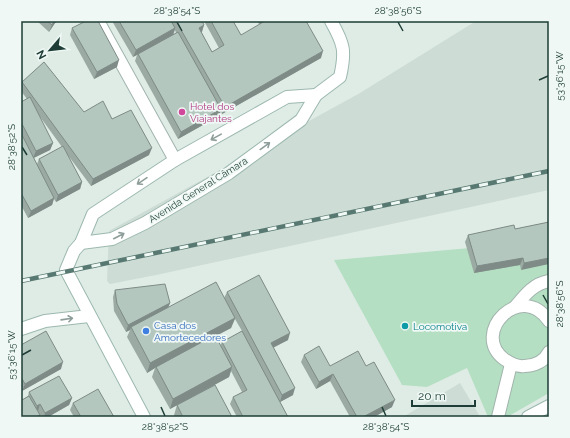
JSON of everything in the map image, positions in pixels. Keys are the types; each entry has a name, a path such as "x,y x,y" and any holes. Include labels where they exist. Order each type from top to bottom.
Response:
{"street":[{"path":"98,21 175,160"},
{"name":"Avenida General Câmara","path":"81,243 112,240 145,223 229,173 301,120 316,95 340,78 345,58 340,38 330,21"},
{"name":"Avenida General Câmara","path":"89,316 66,270 74,251 81,243 93,214 175,160 287,98 316,95"},
{"path":"548,355 540,362 532,366 521,367 511,364 502,358 496,350 494,334 498,319 515,307 528,291 541,282 549,281"},
{"path":"515,307 534,308 542,312 549,321"},
{"path":"21,329 45,321 89,316 144,417"},
{"path":"498,417 511,364"},
{"path":"528,417 549,406"}],"shaded area":[{"path":"476,21 549,21 549,190 156,275 110,284 107,281 109,231 360,93"},
{"path":"460,383 479,415 476,417 403,417"}],"green space":[{"path":"549,241 549,393 507,417 488,417 467,368 427,387 402,385 334,260"}],"building":[{"path":"47,21 54,21 52,25"},
{"path":"86,21 98,21 119,60 97,72 72,28"},
{"path":"119,21 171,21 175,28 136,50"},
{"path":"176,21 202,21 204,25 199,28 212,52 224,45 211,21 233,21 241,35 265,21 306,21 323,51 225,107"},
{"path":"178,32 221,109 181,132 138,54"},
{"path":"44,62 84,112 103,101 112,119 131,110 152,148 93,179 22,82"},
{"path":"30,97 53,143 36,151 21,122 21,102"},
{"path":"21,133 54,198 31,211 21,193"},
{"path":"63,146 82,182 58,195 39,159"},
{"path":"549,222 549,258 524,263 523,258 477,266 468,235 514,225 515,229"},
{"path":"259,275 290,333 271,343 295,388 282,395 227,292"},
{"path":"216,282 235,318 150,363 131,327"},
{"path":"165,284 170,303 128,325 117,304 115,290"},
{"path":"46,331 63,362 25,384 21,377 21,345"},
{"path":"242,331 288,417 243,417 233,397 247,390 222,342"},
{"path":"215,335 232,367 173,399 156,367"},
{"path":"319,346 330,366 358,351 366,366 374,362 395,400 363,417 357,417 333,374 319,382 304,355"},
{"path":"59,376 72,398 45,413 40,404 37,406 29,392"},
{"path":"215,385 232,417 183,417 177,405"},
{"path":"98,389 114,417 81,417 73,403"},
{"path":"29,396 40,415 36,417 21,417 21,399 22,400"}],"railway":[{"path":"21,281 549,171"}],"place":[{"name":"Hotel dos Viajantes","path":"182,112"},
{"name":"Locomotiva","path":"405,326"},
{"name":"Casa dos Amortecedores","path":"146,331"}]}
